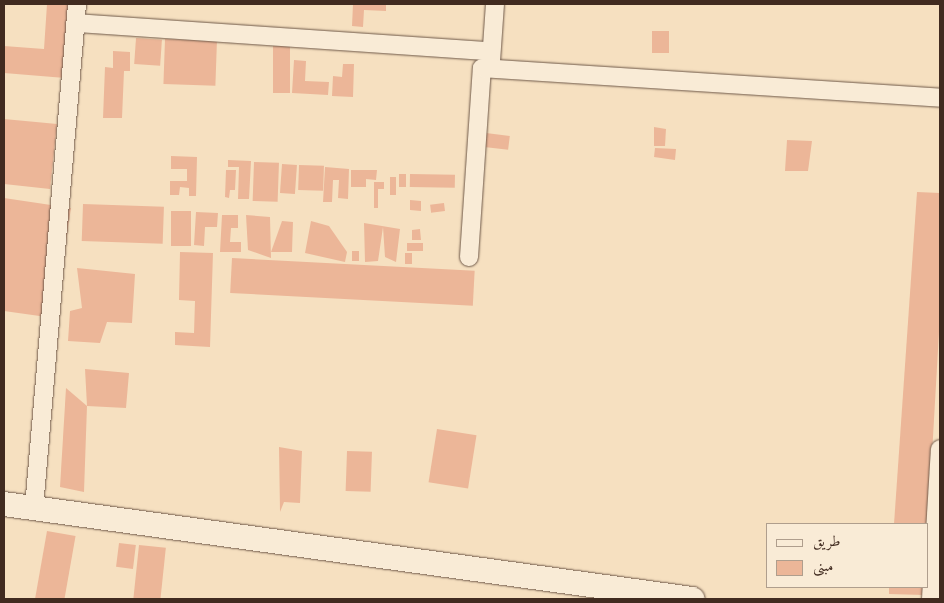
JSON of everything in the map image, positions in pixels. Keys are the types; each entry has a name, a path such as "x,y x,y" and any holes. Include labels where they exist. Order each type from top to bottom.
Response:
{"main road":[{"path":"4,504 692,599"}],"street":[{"path":"34,508 77,4"},
{"path":"490,69 495,4"},
{"path":"76,23 491,51"},
{"path":"469,257 482,68 940,98"},
{"path":"932,599 940,450"}],"building":[{"path":"47,4 71,4 65,78 4,73 4,46 44,49"},
{"path":"353,4 386,4 386,11 364,10 363,27 352,26"},
{"path":"652,31 669,31 669,53 652,53"},
{"path":"136,38 162,40 160,66 134,64"},
{"path":"165,39 217,41 215,86 163,84"},
{"path":"273,46 290,46 290,93 273,93"},
{"path":"113,51 130,52 130,71 124,71 122,118 103,118 105,67 113,68"},
{"path":"294,60 306,61 305,81 329,82 328,95 292,93"},
{"path":"343,64 354,64 353,97 332,96 333,76 342,77"},
{"path":"4,119 57,124 50,189 4,184"},
{"path":"654,127 666,129 665,146 654,146"},
{"path":"486,133 510,136 508,150 484,147"},
{"path":"787,140 812,141 808,171 785,171"},
{"path":"655,148 676,149 675,160 654,157"},
{"path":"171,156 197,157 196,196 189,196 189,188 180,187 179,195 170,195 170,181 187,181 187,169 171,169"},
{"path":"228,160 251,161 249,199 238,199 239,167 228,167"},
{"path":"254,162 279,163 278,202 253,201"},
{"path":"282,164 297,165 295,194 280,193"},
{"path":"299,165 324,166 323,191 298,190"},
{"path":"325,167 349,169 348,199 338,198 339,180 333,180 332,202 323,202"},
{"path":"226,170 236,170 235,190 230,190 229,198 225,197"},
{"path":"351,170 377,170 376,180 366,179 366,187 351,187"},
{"path":"399,174 406,174 406,187 399,187"},
{"path":"410,174 455,175 455,188 410,187"},
{"path":"390,177 396,177 396,195 390,195"},
{"path":"374,182 384,182 384,189 378,189 378,208 374,208"},
{"path":"917,192 940,193 940,315 928,523 894,523"},
{"path":"4,198 71,208 54,318 4,311"},
{"path":"410,200 421,201 421,211 410,210"},
{"path":"444,203 445,211 431,213 430,205"},
{"path":"83,204 164,207 163,244 82,241"},
{"path":"171,211 191,211 191,246 171,246"},
{"path":"196,212 218,213 217,227 205,227 204,246 194,245"},
{"path":"222,215 238,215 238,228 231,228 230,242 241,242 241,252 220,252"},
{"path":"246,215 270,217 271,258 248,250"},
{"path":"282,221 293,222 292,252 271,252"},
{"path":"311,221 329,226 347,252 345,262 305,253"},
{"path":"364,223 400,229 396,262 385,257 383,227 378,261 365,262"},
{"path":"420,229 421,240 412,240 412,230"},
{"path":"407,243 423,243 423,251 407,251"},
{"path":"352,251 359,251 359,261 352,261"},
{"path":"180,252 213,253 210,347 175,345 175,332 194,333 195,301 179,300"},
{"path":"405,253 412,253 412,264 405,264"},
{"path":"232,258 475,271 473,306 230,293"},
{"path":"77,268 135,274 132,323 107,322 100,343 68,341 70,311 82,308"},
{"path":"85,369 129,373 126,408 87,406"},
{"path":"66,388 87,406 84,492 60,487"},
{"path":"437,429 477,435 468,489 429,482"},
{"path":"279,447 302,451 300,503 284,502 280,512"},
{"path":"347,451 372,452 371,492 346,491"},
{"path":"47,531 76,536 64,599 35,598"},
{"path":"119,543 136,545 133,569 116,567"},
{"path":"139,545 166,548 160,599 133,599"},
{"path":"889,588 925,588 924,595 889,594"}]}
